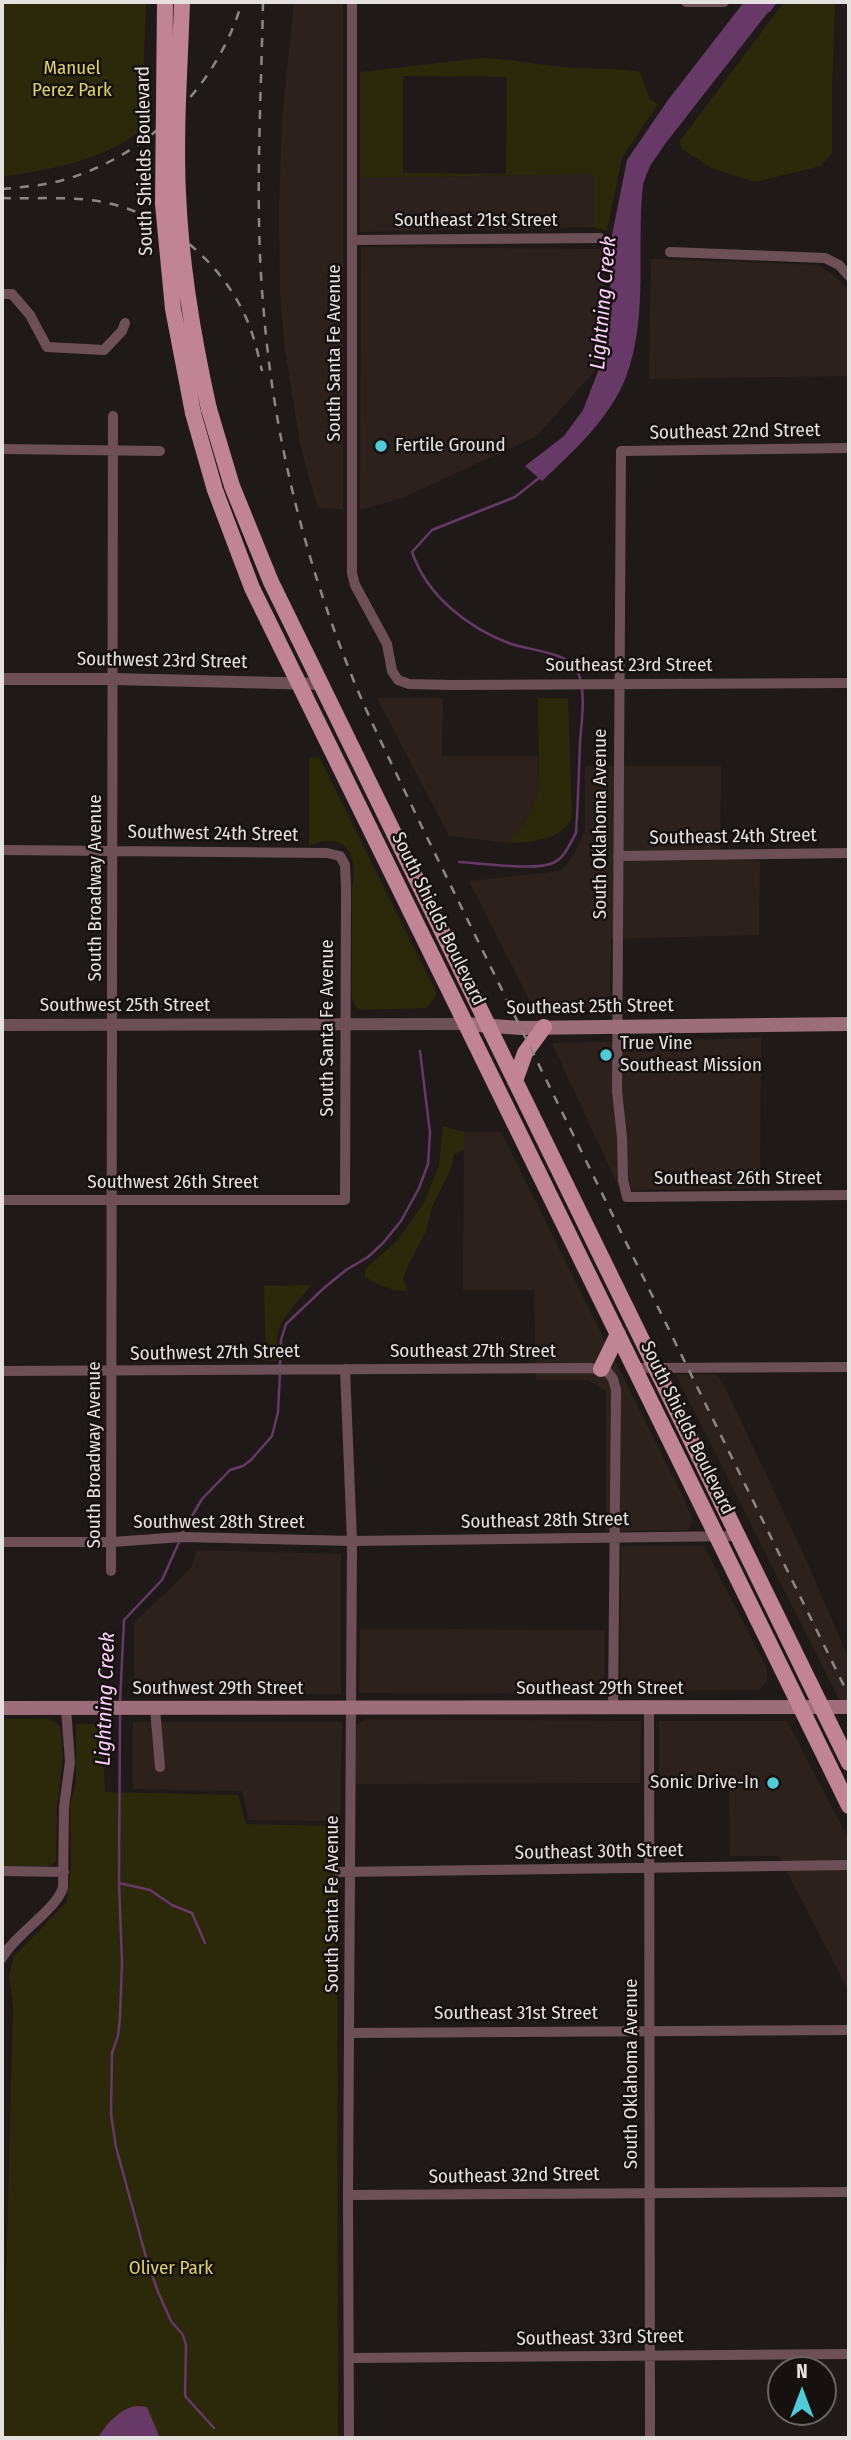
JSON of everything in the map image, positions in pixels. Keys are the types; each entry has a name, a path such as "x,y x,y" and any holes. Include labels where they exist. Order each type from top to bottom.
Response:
{"main road":[{"name":"South Shields Boulevard","path":"165,2 163,204 173,309 201,411 253,540 321,684 738,1536 848,1754"},
{"name":"South Shields Boulevard","path":"181,2 178,141 180,229 201,411 215,490 234,546 849,1806"},
{"name":"Southeast 25th Street","path":"466,1024 488,1027 849,1024"},
{"path":"515,1081 525,1054 544,1027"},
{"path":"548,1193 566,1184"},
{"path":"601,1368 618,1334"},
{"name":"Southeast 29th Street","path":"350,1709 849,1707"},
{"name":"Southwest 29th Street","path":"2,1708 350,1709"}],"street":[{"name":"South Santa Fe Avenue","path":"352,2 353,580 387,644 394,676 409,684"},
{"path":"686,2 723,3"},
{"name":"Southeast 21st Street","path":"352,240 600,238"},
{"path":"670,252 825,258 839,265 849,276"},
{"path":"2,294 12,294 30,315 47,347 104,350 122,331 125,323"},
{"name":"South Broadway Avenue","path":"111,1571 113,416"},
{"name":"Southeast 22nd Street","path":"621,451 849,448"},
{"path":"2,449 160,451"},
{"name":"South Oklahoma Avenue","path":"621,451 617,1091 627,1197"},
{"name":"Southwest 23rd Street","path":"2,679 321,684"},
{"name":"Southeast 23rd Street","path":"409,684 849,683"},
{"name":"Southwest 24th Street","path":"2,850 327,853 340,856"},
{"name":"Southeast 24th Street","path":"618,856 849,853"},
{"name":"South Santa Fe Avenue","path":"340,856 345,865 346,888 345,1200"},
{"name":"Southeast 25th Street","path":"247,1026 466,1024"},
{"name":"Southwest 25th Street","path":"2,1025 247,1026"},
{"name":"Southeast 26th Street","path":"627,1197 849,1195"},
{"name":"Southwest 26th Street","path":"2,1200 345,1200"},
{"path":"634,1368 849,1367"},
{"path":"601,1368 611,1375 615,1385 613,1709"},
{"name":"Southeast 27th Street","path":"345,1369 601,1368"},
{"name":"South Santa Fe Avenue","path":"345,1369 352,1541 344,1872 350,2033 349,2438"},
{"name":"Southwest 27th Street","path":"2,1371 345,1369"},
{"name":"Southeast 28th Street","path":"352,1541 738,1536"},
{"name":"Southwest 28th Street","path":"2,1542 112,1542 182,1537 352,1541"},
{"path":"2,1958 17,1938 58,1899 63,1888 64,1807 70,1762 66,1708"},
{"path":"149,1709 160,1767"},
{"name":"South Oklahoma Avenue","path":"649,1709 649,2192 652,2354 650,2438"},
{"name":"Southeast 30th Street","path":"344,1872 849,1865"},
{"path":"2,1871 64,1872"},
{"name":"Southeast 31st Street","path":"350,2033 849,2030"},
{"name":"Southeast 32nd Street","path":"348,2195 849,2192"},
{"name":"Southeast 33rd Street","path":"350,2358 849,2354"}],"shaded area":[{"path":"294,2 343,2 343,509 318,508 301,449 285,350 280,294 279,207 282,120"},
{"name":"Lightning Creek","path":"744,2 776,2 665,144 650,166 643,184 640,306 633,354 626,377 601,420 542,481 525,466 564,436 583,410 606,351 610,311 611,240 627,160 668,100"},
{"path":"594,174 594,227 360,232 360,178"},
{"path":"361,247 604,249 603,344 597,368 537,436 402,498 360,510"},
{"path":"651,259 818,265 834,275 849,291 849,376 649,379"},
{"path":"377,698 443,698 442,756 538,756 539,786 533,806 523,824 507,843 449,836"},
{"path":"585,766 721,766 720,859 760,861 759,935 611,939 610,1006 534,1009 469,881 561,871 574,855 585,829"},
{"path":"761,1038 760,1188 620,1190 552,1043"},
{"path":"464,1132 501,1132 686,1503 693,1520 688,1530 606,1531 606,1391 588,1380 536,1380 534,1290 463,1290"},
{"path":"676,1375 717,1375 724,1385 803,1553 849,1659 849,1719"},
{"path":"621,1546 704,1546 767,1669 767,1681 759,1690 620,1691"},
{"path":"197,1550 341,1554 341,1694 134,1694 134,1623 191,1568"},
{"path":"360,1629 605,1630 604,1694 359,1693"},
{"path":"366,1719 641,1721 640,1783 356,1784 356,1725"},
{"path":"659,1721 787,1721 849,1840 849,1992 779,1856 730,1856 729,1789 659,1790"},
{"path":"133,1722 342,1722 340,1821 249,1820 242,1791 133,1789"},
{"path":"147,2407 160,2438 98,2438 115,2417 126,2409"}],"green space":[{"name":"Manuel Perez Park","path":"2,2 146,2 141,130 126,141 92,157 57,167 2,177"},
{"path":"784,2 835,2 832,153 821,166 755,182 714,169 681,149 680,141"},
{"path":"482,58 562,67 623,70 640,72 650,100 658,104 622,158 607,231 594,227 594,174 360,178 360,72","holes":["403,76 507,77 506,174 403,173"]},
{"path":"538,698 568,698 572,818 567,826 552,836 535,841 507,843 523,824 533,806 539,786"},
{"path":"319,757 436,992 435,998 426,1008 361,1010 352,999 354,876 351,856 347,848 332,841 309,846 309,758"},
{"path":"443,1126 464,1132 464,1150 454,1154 450,1171 432,1207 426,1232 409,1263 403,1279 408,1291 385,1287 365,1277 365,1269 398,1240 425,1201 439,1165"},
{"path":"311,1285 280,1326 276,1361 266,1361 264,1286"},
{"path":"2,1719 49,1719 60,1727 63,1756 57,1806 56,1862 50,1866 2,1866"},
{"name":"Oliver Park","path":"76,1724 102,1724 105,1792 238,1795 246,1824 337,1826 338,2438 2,2438 13,2006 9,1976 14,1956 66,1903 71,1868 70,1807 76,1782"}],"waterway":[{"name":"Lightning Creek","path":"769,11 776,2"},
{"name":"Lightning Creek","path":"459,862 534,866 553,863 564,854 576,833 582,689 578,672 568,660 495,637 451,608 428,583 412,552 432,530 515,497 539,478"},
{"name":"Lightning Creek","path":"280,1366 281,1340 286,1324 324,1288 383,1243 401,1221 419,1188 428,1164 430,1133 420,1051"},
{"name":"Lightning Creek","path":"182,1533 202,1499 230,1470 251,1460 272,1436 278,1412 280,1373"},
{"name":"Lightning Creek","path":"120,1702 124,1620 162,1580 180,1540"},
{"name":"Lightning Creek","path":"120,1713 119,1883 122,1963 118,2036 112,2053 111,2114 116,2147 146,2257 171,2321 183,2335 186,2345 185,2396 214,2428"},
{"path":"119,1883 150,1890 172,1905 192,1913 205,1943"}],"railway":[{"path":"2,189 70,178 100,166 154,133 199,87 217,60 242,2"},
{"path":"263,2 259,236 264,314 283,450 318,583 349,669 420,823 849,1696"},
{"path":"2,198 66,198 103,202 126,208 169,229 207,260 223,279 247,320 262,371"}],"place":[{"name":"Fertile Ground","path":"381,446"},
{"name":"True Vine Southeast Mission","path":"606,1055"},
{"name":"Sonic Drive-In","path":"773,1783"}]}
